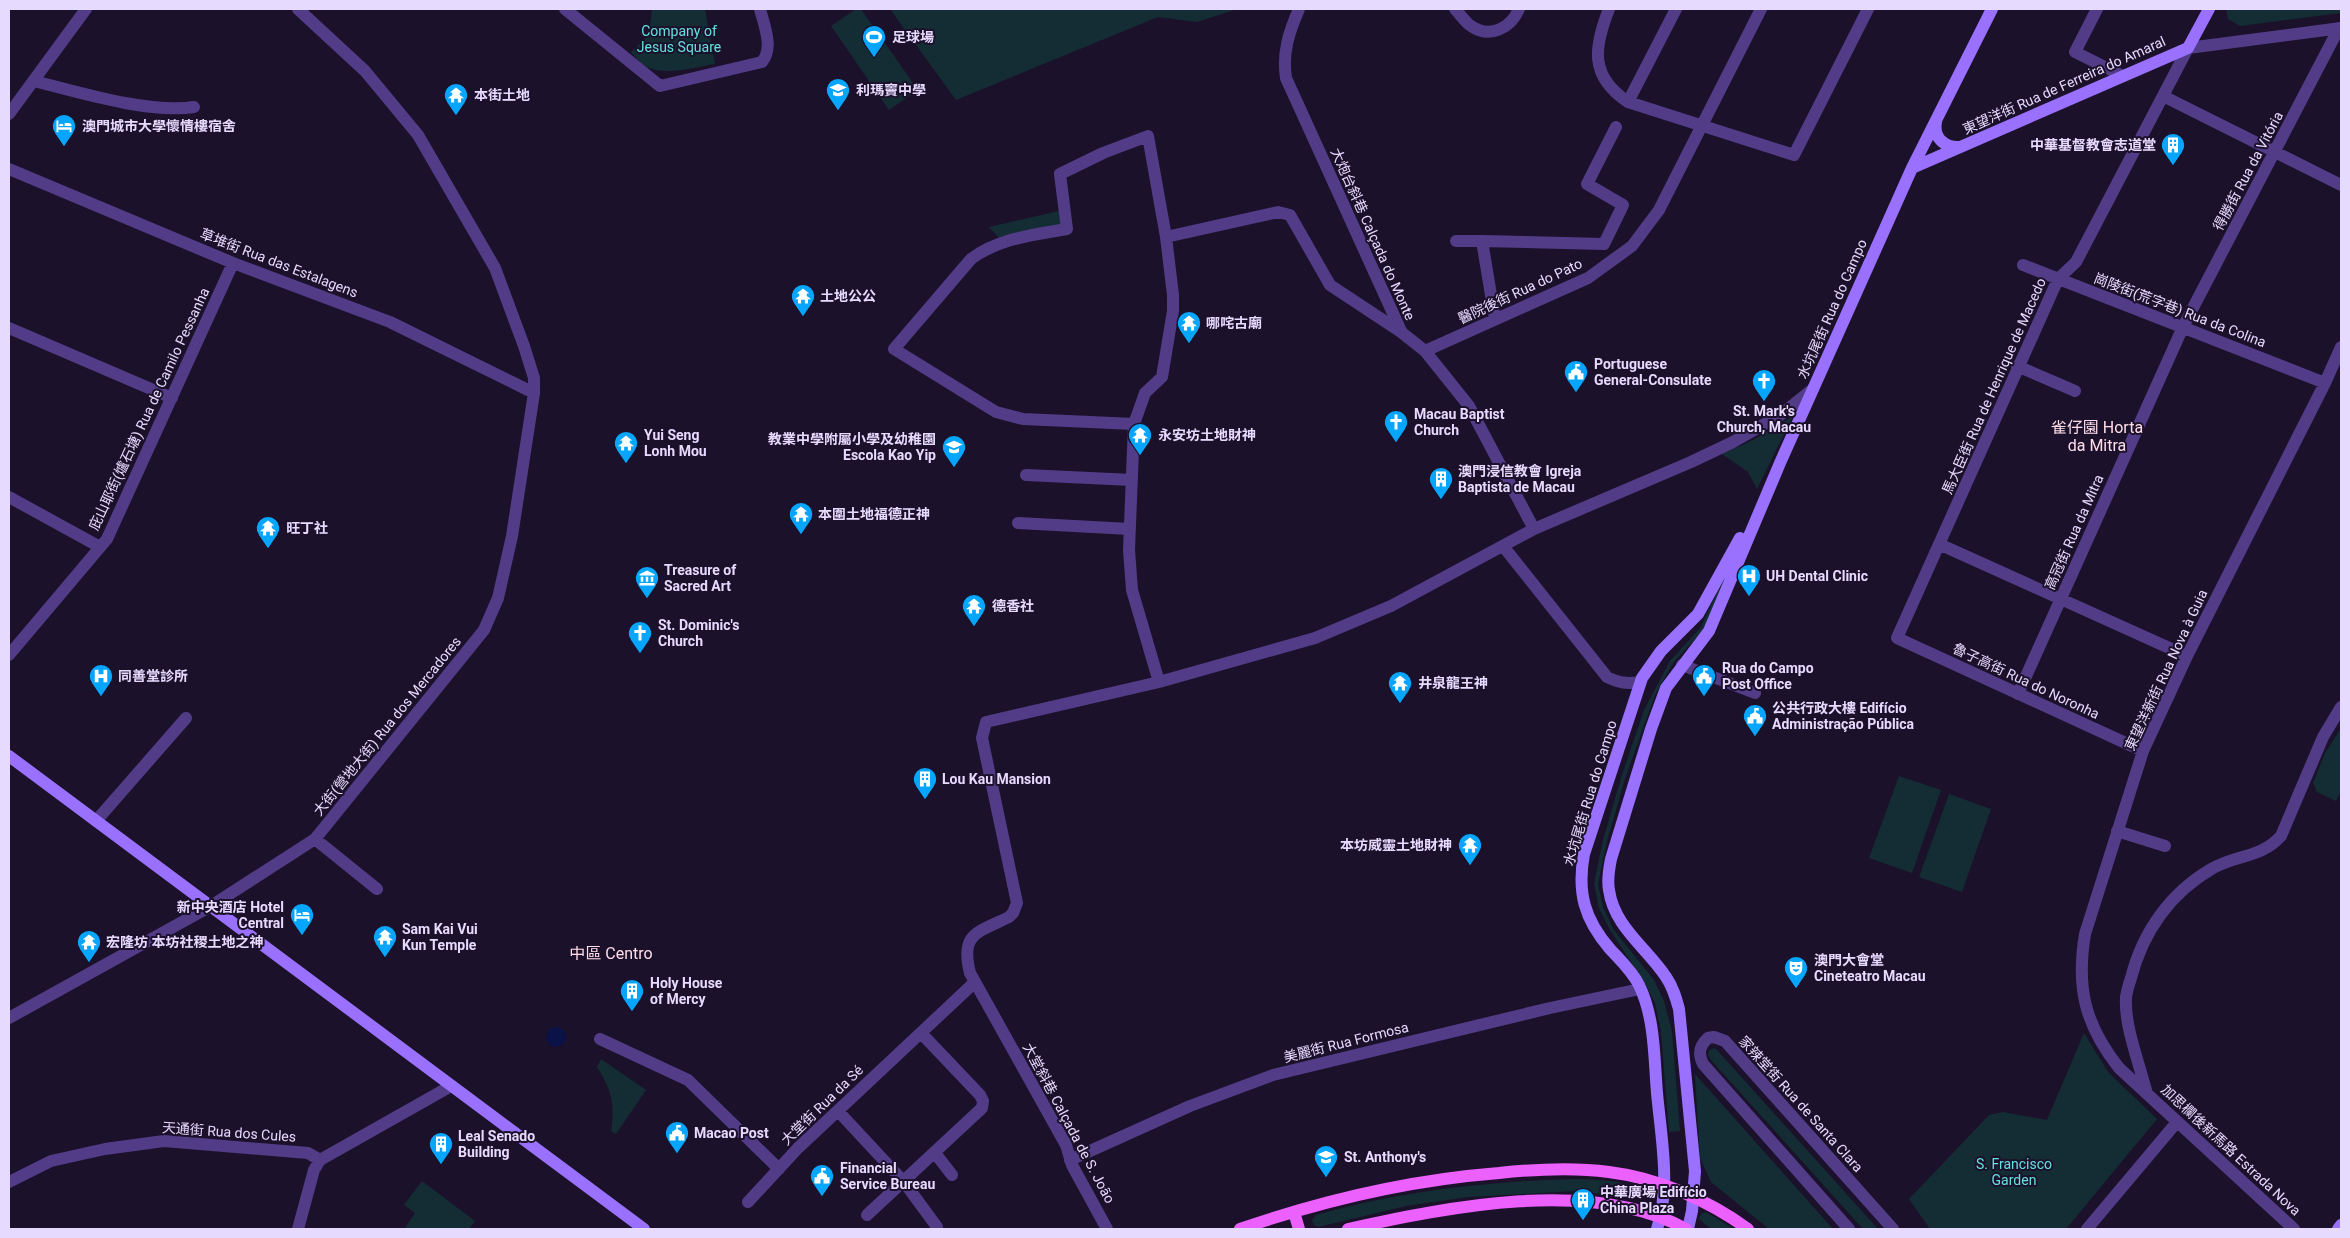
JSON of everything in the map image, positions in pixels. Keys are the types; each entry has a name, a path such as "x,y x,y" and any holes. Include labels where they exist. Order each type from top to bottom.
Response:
{"main road":[{"name":"水坑尾街 Rua do Campo","path":"1687,1229 1693,1197 1695,1171 1681,1019 1677,1001 1666,977 1621,923 1613,907 1608,880 1611,859 1651,729 1666,688 1709,631 1780,463 1912,168 1992,9"},
{"name":"東望洋街 Rua de Ferreira do Amaral","path":"1912,168 2188,48 2209,9"},
{"path":"1937,118 1935,131 1942,142 1947,146 1960,147"},
{"name":"水坑尾街 Rua do Campo","path":"1659,1224 1664,1174 1650,1017 1640,989 1626,966 1602,940 1593,925 1584,904 1580,878 1584,854 1640,682 1660,651 1698,614 1780,463"},
{"path":"9,756 644,1229"},
{"path":"1240,1229 1339,1199 1402,1185 1465,1176 1529,1170 1578,1169 1611,1172 1664,1186 1693,1197 1748,1229"},
{"path":"1348,1229 1408,1216 1531,1202 1575,1200 1633,1209 1659,1224 1687,1229"},
{"path":"1294,1212 1300,1229"},
{"path":"2338,1229 2341,1226"}],"street":[{"path":"9,114 86,9"},
{"path":"565,9 660,86 762,62 767,56 768,48 760,9"},
{"name":"大炮台斜巷 Calçada do Monte","path":"1299,9 1287,42 1283,60 1286,78 1401,332 1424,351 1469,406 1534,529"},
{"path":"1455,9 1470,25 1489,32 1508,25 1515,18 1519,9"},
{"path":"1609,9 1599,35 1598,63 1601,73 1611,89 1628,102 1794,155 1868,9"},
{"path":"1628,102 1676,9"},
{"name":"醫院後街 Rua do Pato","path":"1424,351 1588,278 1632,246 1659,210 1761,9"},
{"path":"2097,9 2075,52 2124,76"},
{"name":"大街(營地大街) Rua dos Mercadores","path":"9,1018 211,906 315,839 484,630 498,598 512,536 534,393 534,378 524,346 495,268 418,135 365,71 300,10"},
{"path":"2188,48 2340,28"},
{"name":"得勝街 Rua da Vitória","path":"2183,327 2340,28"},
{"name":"馬大臣街 Rua de Henrique de Macedo","path":"1897,638 2058,278 2076,262 2188,48"},
{"path":"34,81 123,101 175,110 194,107"},
{"path":"2163,96 2341,185"},
{"path":"1456,241 1604,244 1623,204 1587,184 1616,128"},
{"path":"1134,424 1023,419 996,412 894,349 971,259 984,249 1001,242 1067,229 1060,174 1103,152 1148,136 1166,237 1173,295 1162,376 1145,393 1134,424 1130,529 1132,590 1159,682 1315,638 1391,606 1534,529 1731,443 1779,416 1813,388"},
{"name":"草堆街 Rua das Estalagens","path":"9,169 234,263 390,322 534,393"},
{"path":"1166,237 1278,212 1286,213 1294,219 1330,285 1401,332"},
{"path":"1482,241 1495,319"},
{"name":"庇山耶街(爐石塘) Rua de Camilo Pessanha","path":"9,655 107,538 234,263"},
{"name":"崗陵街(荒字巷) Rua da Colina","path":"2023,265 2325,383"},
{"name":"高冠街 Rua da Mitra","path":"2018,694 2183,327"},
{"path":"9,328 172,398"},
{"name":"東望洋新街 Rua Nova à Guia","path":"2147,1094 2118,1068 2092,1027 2084,1004 2081,981 2081,957 2085,934 2143,751 2187,656 2325,383 2341,347"},
{"path":"2018,366 2075,391"},
{"path":"1026,475 1132,480"},
{"path":"9,497 100,547"},
{"path":"1018,523 1130,529"},
{"path":"1939,544 2187,656"},
{"path":"1503,546 1607,677 1628,684 1640,682"},
{"name":"魯子高街 Rua do Noronha","path":"1897,638 2143,751"},
{"path":"1682,665 1755,693"},
{"name":"大堂斜巷 Calçada de S. João","path":"1107,1229 1070,1160 1066,1145 975,982 966,960 968,942 974,935 1013,913 1017,903 982,738 986,722 1159,682"},
{"path":"2147,1094 2128,1020 2126,996 2135,962 2151,929 2174,898 2198,877 2218,865 2261,852 2281,836 2323,737 2341,707"},
{"path":"96,821 186,718"},
{"path":"2118,831 2165,846"},
{"path":"315,839 377,889"},
{"name":"大堂街 Rua da Sé","path":"748,1202 838,1111 975,982"},
{"name":"美麗街 Rua Formosa","path":"1070,1160 1190,1106 1273,1075 1550,1008 1640,989"},
{"path":"867,1215 980,1111 983,1101 980,1095 921,1033"},
{"name":"家辣堂街 Rua de Santa Clara","path":"1849,1229 1703,1064 1699,1057 1700,1051 1708,1038 1714,1037 1725,1041 1893,1229"},
{"path":"600,1039 688,1080 779,1169"},
{"path":"298,1229 314,1170 320,1160 451,1086"},
{"name":"加思欄後新馬路 Estrada Nova","path":"2147,1094 2294,1229"},
{"path":"838,1111 904,1182 937,1227"},
{"path":"2087,1229 2178,1122"},
{"name":"天通街 Rua dos Cules","path":"9,1182 51,1161 105,1149 174,1141 308,1153 320,1160"},
{"path":"935,1153 952,1175"}],"green space":[{"name":"Company of Jesus Square","path":"652,9 705,9 715,64 689,69 661,71 641,63 631,52 649,35"},
{"name":"足球場","path":"856,9 861,9 918,90 889,110 831,26"},
{"path":"890,9 1237,9 1197,22 1158,17 956,100"},
{"path":"2226,9 2341,9 2341,13 2240,26 2228,19"},
{"path":"1059,211 1061,228 1001,240 989,227"},
{"path":"1793,416 1757,489 1748,472 1722,454 1753,440"},
{"path":"1747,530 1704,629 1673,663 1655,695 1625,779 1607,841 1598,884 1603,907 1613,929 1654,980 1664,1001 1672,1031 1680,1131 1669,1132 1661,1032 1655,1003 1646,985 1610,930 1599,908 1594,883 1603,840 1644,710 1670,661 1701,627 1744,531"},
{"path":"2341,728 2341,791 2336,801 2317,792 2313,783 2325,753"},
{"path":"1899,776 1941,790 1912,873 1869,858"},
{"path":"1949,794 1991,809 1962,892 1919,877"},
{"name":"S. Francisco Garden","path":"2084,1033 2108,1072 2157,1119 2066,1229 1930,1229 1909,1199 1989,1115 2003,1112 2047,1120"},
{"path":"1714,1048 1878,1229 1863,1229 1710,1059 1708,1054"},
{"path":"601,1059 646,1090 616,1134 611,1131 613,1113 609,1090 597,1067"},
{"path":"1695,1074 1833,1229 1769,1229 1711,1182 1700,1158"},
{"path":"1577,1179 1627,1184 1639,1189 1639,1193 1634,1198 1576,1191 1468,1197 1406,1206 1318,1227 1314,1225 1312,1220 1316,1215 1348,1207 1445,1189 1511,1182"},
{"path":"422,1181 475,1221 469,1229 405,1228 415,1213 404,1205"},
{"path":"1706,1212 1734,1229 1711,1229 1699,1219 1701,1214"}],"shaded area":[{"path":"556,1027 563,1030 566,1037 563,1044 556,1047 549,1044 546,1037 549,1030"}],"place":[{"name":"足球場","path":"874,58"},
{"name":"利瑪竇中學","path":"838,111"},
{"name":"本街土地","path":"456,116"},
{"name":"澳門城市大學懷情樓宿舍","path":"64,147"},
{"name":"中華基督教會志道堂","path":"2173,166"},
{"name":"土地公公","path":"803,317"},
{"name":"哪咤古廟","path":"1189,344"},
{"name":"Portuguese General-Consulate","path":"1576,393"},
{"name":"St. Mark's Church, Macau","path":"1764,402"},
{"name":"Macau Baptist Church","path":"1396,443"},
{"name":"永安坊土地財神","path":"1140,456"},
{"name":"Yui Seng Lonh Mou","path":"626,464"},
{"name":"教業中學附屬小學及幼稚園 Escola Kao Yip","path":"954,468"},
{"name":"澳門浸信教會 Igreja Baptista de Macau","path":"1441,500"},
{"name":"本圍土地福德正神","path":"801,535"},
{"name":"旺丁社","path":"268,549"},
{"name":"UH Dental Clinic","path":"1749,597"},
{"name":"Treasure of Sacred Art","path":"647,599"},
{"name":"德香社","path":"974,627"},
{"name":"St. Dominic's Church","path":"640,654"},
{"name":"同善堂診所","path":"101,697"},
{"name":"Rua do Campo Post Office","path":"1704,697"},
{"name":"井泉龍王神","path":"1400,704"},
{"name":"公共行政大樓 Edifício Administração Pública","path":"1755,737"},
{"name":"Lou Kau Mansion","path":"925,800"},
{"name":"本坊威靈土地財神","path":"1470,866"},
{"name":"新中央酒店 Hotel Central","path":"302,936"},
{"name":"Sam Kai Vui Kun Temple","path":"385,958"},
{"name":"宏隆坊 本坊社稷土地之神","path":"89,963"},
{"name":"澳門大會堂 Cineteatro Macau","path":"1796,989"},
{"name":"Holy House of Mercy","path":"632,1012"},
{"name":"Macao Post","path":"677,1154"},
{"name":"Leal Senado Building","path":"441,1165"},
{"name":"St. Anthony's","path":"1326,1178"},
{"name":"Financial Service Bureau","path":"822,1197"},
{"name":"中華廣場 Edifício China Plaza","path":"1583,1221"}],"district":[{"name":"雀仔園 Horta da Mitra","path":"2097,436"},
{"name":"中區 Centro","path":"611,953"}]}
